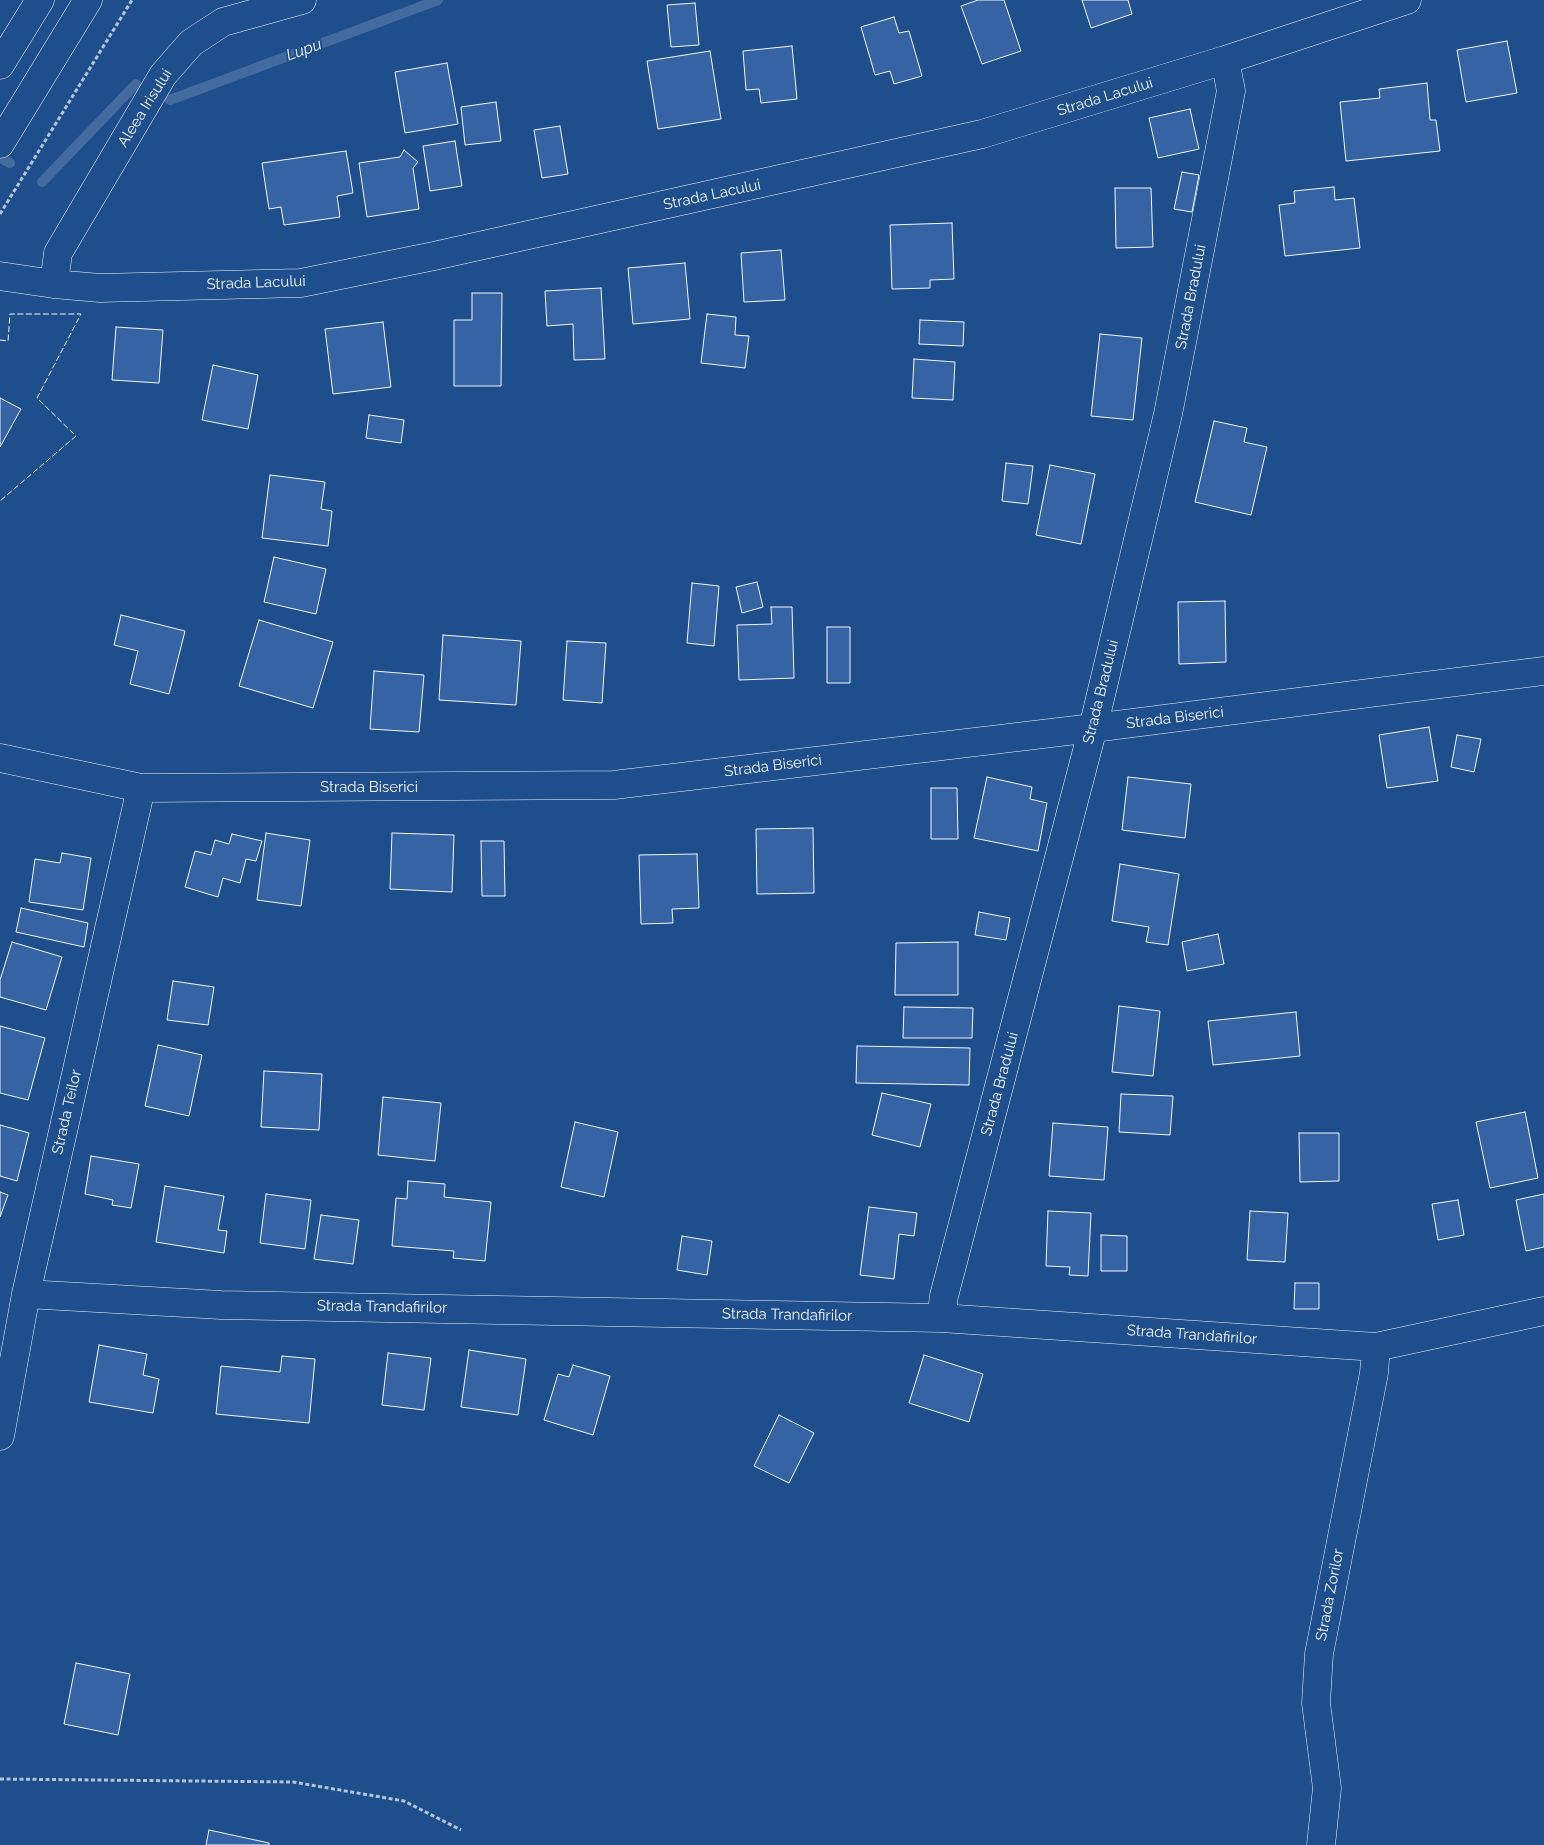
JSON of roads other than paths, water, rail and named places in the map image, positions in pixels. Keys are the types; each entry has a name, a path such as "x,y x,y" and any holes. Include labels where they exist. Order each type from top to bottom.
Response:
{"main road":[{"path":"0,65 40,0"},
{"path":"0,144 88,0"},
{"name":"Aleea Irisului","path":"54,284 58,253 163,75 191,43 223,22 302,0"},
{"name":"Strada Lacului","path":"0,276 54,284 100,288 301,283 982,134 1224,60 1406,0"},
{"name":"Strada Bradului","path":"941,1318 944,1296 1093,728 1170,404 1231,91 1224,60"},
{"name":"Strada Biserici","path":"0,758 141,788 614,785 1093,728 1544,671"},
{"name":"Strada Teilor","path":"0,1436 26,1294 141,788"},
{"name":"Strada Trandafirilor","path":"26,1294 220,1305 941,1318 1376,1347 1544,1311"},
{"name":"Strada Zorilor","path":"1321,1845 1327,1788 1316,1703 1319,1654 1374,1373 1376,1347"}],"waterway":[{"name":"Lupu","path":"170,100 438,0"},
{"name":"Lupu","path":"42,182 136,84"},
{"name":"Lupu","path":"0,158 10,163"}]}
